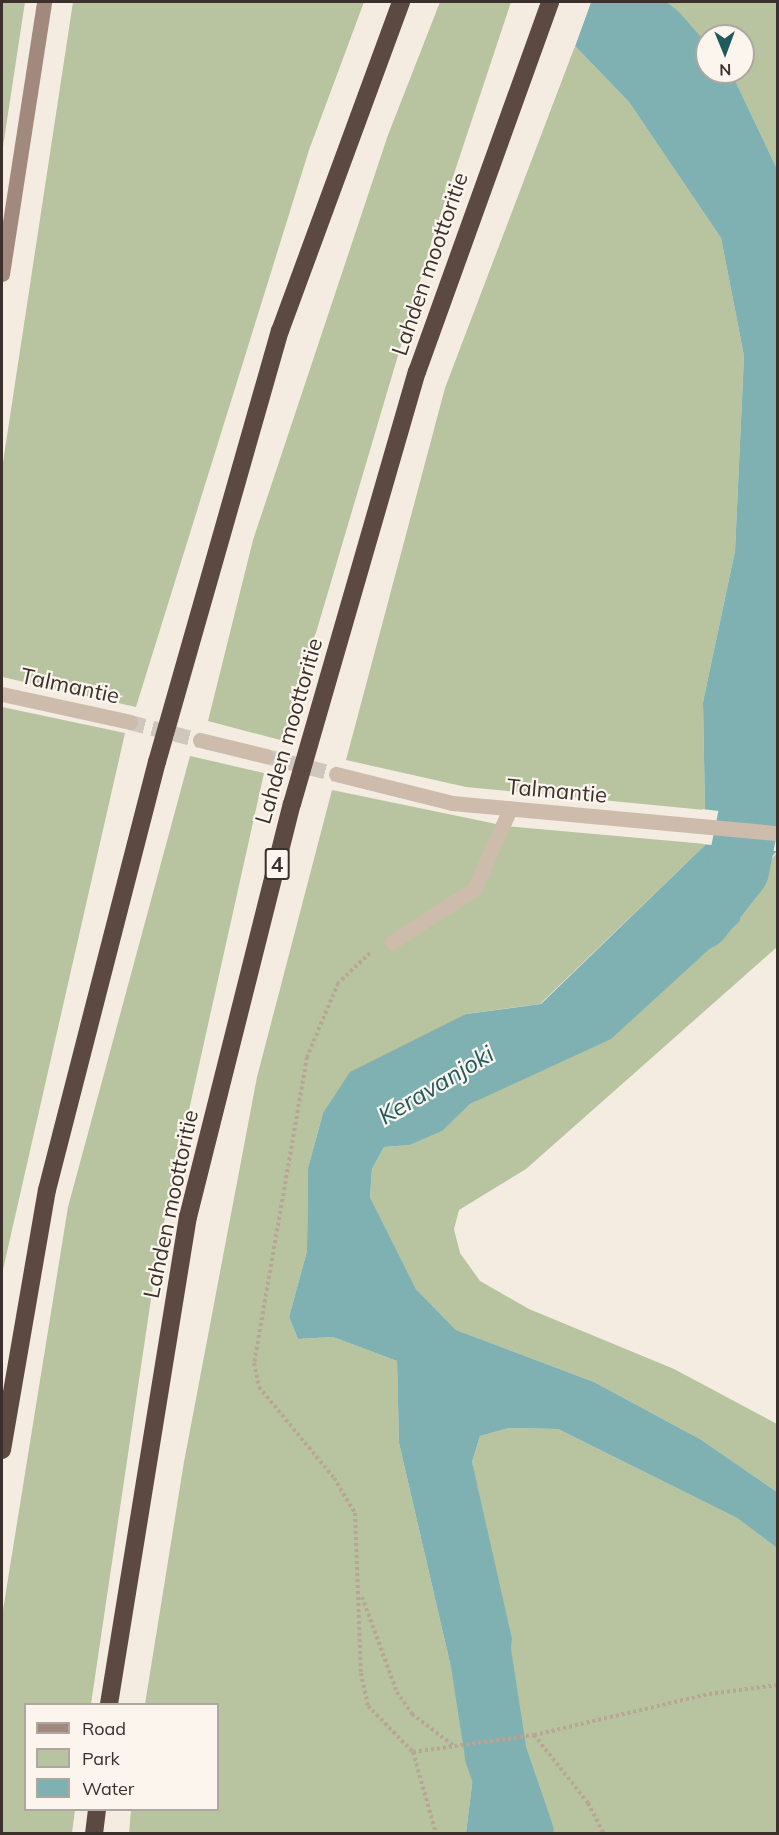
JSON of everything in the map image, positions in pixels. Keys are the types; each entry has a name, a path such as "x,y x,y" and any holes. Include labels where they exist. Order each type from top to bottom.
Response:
{"highway":[{"path":"2,1450 46,1190 156,762 280,332 401,2"},
{"name":"Lahden moottoritie","path":"109,1703 188,1217 292,804 417,372 532,45 550,2"},
{"path":"94,1833 97,1811"}],"main road":[{"path":"2,274 45,2"}],"street":[{"name":"Talmantie","path":"2,694 130,722"},
{"path":"200,740 266,756"},
{"name":"Talmantie","path":"336,774 452,803 777,833"},
{"path":"392,942 474,889 510,809"}],"path":[{"path":"392,942 363,957 338,983 317,1025 261,1300 254,1363 260,1388 334,1478 355,1513 361,1594 361,1673 368,1706 413,1752 436,1833"},
{"path":"361,1594 397,1692 412,1714 455,1747"},
{"path":"413,1752 534,1735 709,1694 777,1685"},
{"path":"534,1735 604,1833"}],"green space":[{"path":"2,2 25,2 2,153"},
{"path":"73,2 364,2 309,150 136,707 2,677 2,469"},
{"path":"440,2 511,2 433,237 284,741 208,721 253,540 388,135"},
{"path":"667,2 777,2 777,169 737,84 755,84 755,24 695,24 695,31"},
{"path":"575,46 629,102 721,238 744,356 735,551 703,702 705,810 466,787 346,760 445,388"},
{"path":"2,707 125,733 2,1274"},
{"path":"190,756 264,773 159,1245 91,1703 24,1703 24,1811 75,1811 72,1833 2,1833 2,1616 68,1207"},
{"path":"332,790 506,826 706,844 540,1004 466,1014 323,1113 308,1168 307,1251 289,1317 298,1339 333,1337 397,1361 399,1443 453,1676 469,1699 474,1768 466,1833 129,1834 131,1811 219,1811 219,1703 145,1703 184,1462 257,1077"},
{"path":"777,853 777,947 526,1169 459,1210 454,1229 460,1253 480,1281 529,1309 674,1369 777,1424 777,1492 700,1439 594,1382 456,1330 416,1289 370,1197 372,1169 384,1147 410,1145 441,1131 470,1104 535,1072 740,921 744,888"},
{"path":"509,1428 558,1429 737,1518 777,1548 777,1833 549,1833 530,1789 504,1697 506,1676 472,1462 480,1436"}],"water":[{"path":"591,2 667,2 695,30 695,84 737,84 777,169 776,818 705,810 703,702 735,551 744,356 721,238 629,102 575,46"},
{"path":"706,844 777,851 744,888 740,921 611,1039 470,1104 442,1131 410,1145 384,1147 372,1169 370,1197 416,1289 456,1330 594,1382 700,1439 777,1492 777,1548 737,1518 558,1429 509,1428 480,1436 472,1462 512,1639 504,1697 514,1728 471,1732 469,1699 453,1676 399,1443 397,1361 333,1337 298,1339 289,1317 307,1251 308,1168 323,1113 350,1072 466,1014 541,1004"},
{"path":"516,1738 530,1789 549,1833 466,1833 474,1768 470,1745"}],"pier":[{"path":"588,2 591,2 574,49 572,45"},
{"path":"702,809 777,818 778,821 704,813"},
{"path":"706,841 778,848 777,851 702,844"}],"waterway":[{"name":"Keravanjoki","path":"700,919 738,870 753,796 759,653 778,562"},
{"path":"479,1645 496,1755 523,1834"}],"tunnel":[{"path":"130,722 200,740"},
{"path":"266,756 336,774"}]}
